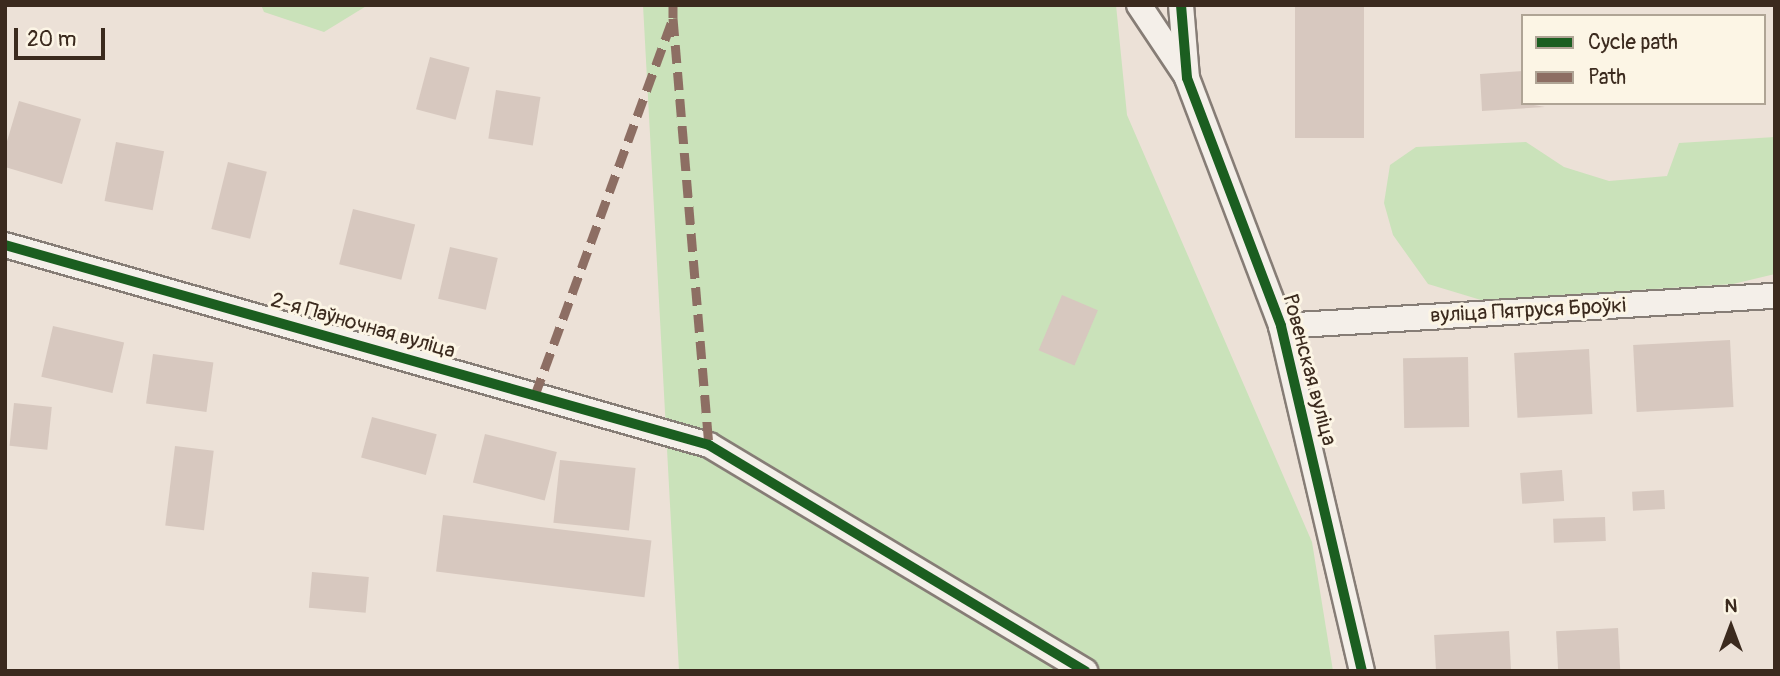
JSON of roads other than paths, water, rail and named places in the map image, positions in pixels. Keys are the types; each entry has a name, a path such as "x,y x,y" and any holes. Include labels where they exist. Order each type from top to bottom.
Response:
{"street":[{"path":"1139,5 1187,78"},
{"name":"Ровенская вуліца","path":"1181,5 1187,78 1281,326 1362,671"},
{"name":"2-я Паўночная вуліца","path":"5,245 709,445 1084,671"},
{"name":"вуліца Пятруся Броўкі","path":"1281,326 1775,296"}]}
